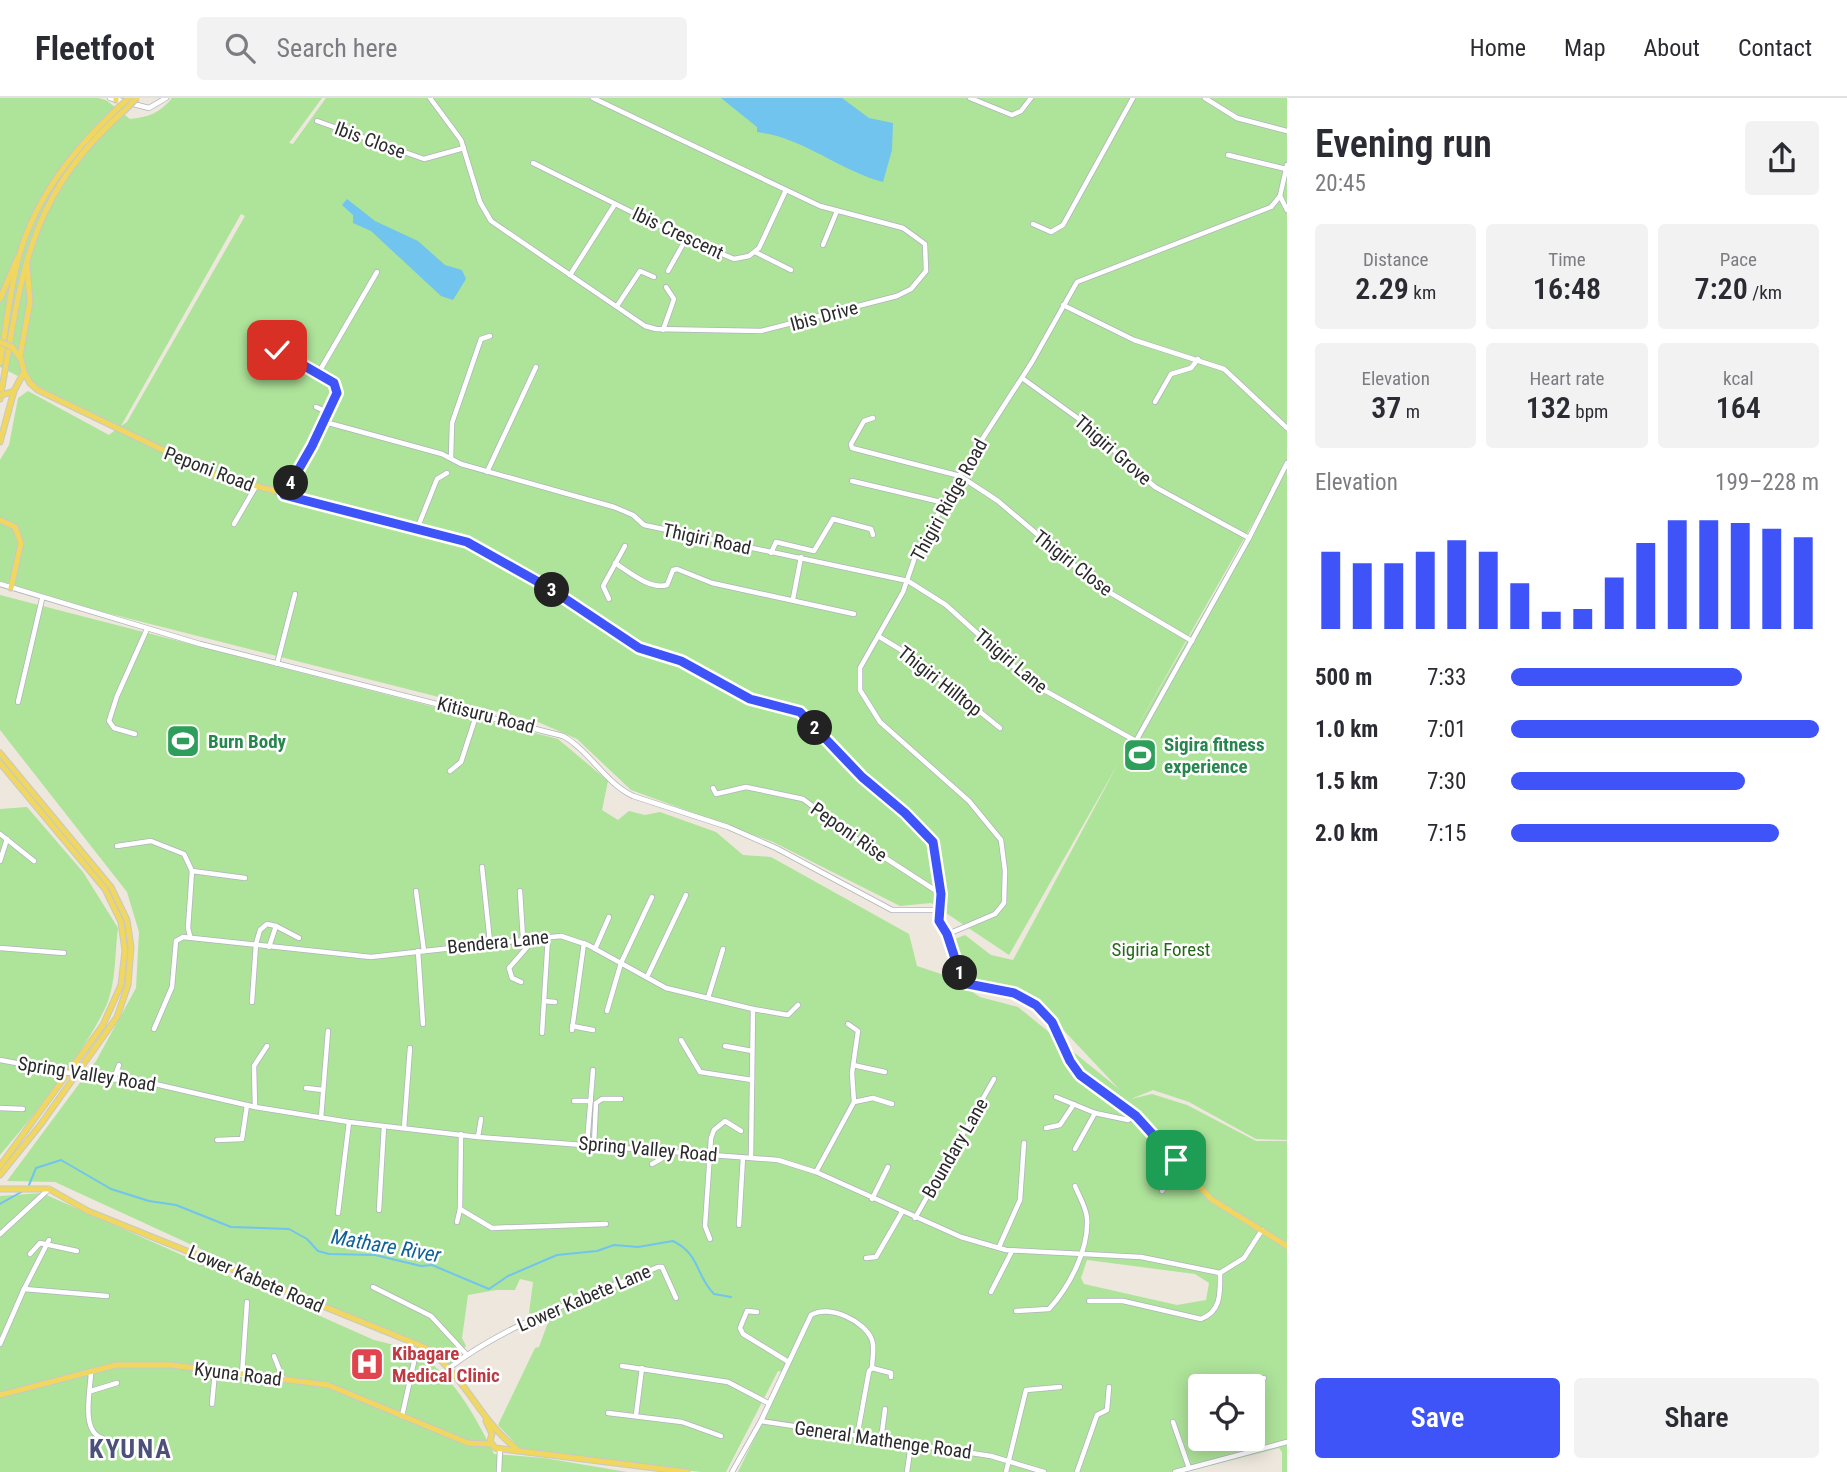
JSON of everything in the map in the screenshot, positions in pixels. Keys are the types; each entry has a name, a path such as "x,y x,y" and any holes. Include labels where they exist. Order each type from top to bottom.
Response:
{"main road":[{"path":"0,299 43,199 61,169 118,102 129,98"},
{"path":"1,396 26,261 36,228 64,175 118,102 137,98"},
{"path":"0,363 19,255"},
{"path":"0,443 16,389 24,372 20,356 30,302 26,261"},
{"path":"0,342 12,347 20,356"},
{"name":"Peponi Road","path":"24,372 35,388 192,466 255,488 476,546 549,588 639,648 681,661 750,699 800,712 862,777 930,837 935,847 941,894 937,909"},
{"name":"Peponi Road","path":"16,389 35,388"},
{"path":"1,396 16,389"},
{"path":"0,520 15,527 22,543 11,587"},
{"path":"0,753 111,887 127,920 131,947 128,985 117,1017 41,1124 0,1175"},
{"path":"0,763 105,889 121,922 125,951 121,985 103,1025 0,1166"},
{"path":"937,909 963,983 1014,993 1036,1005 1052,1022 1070,1061 1080,1075 1136,1116 1211,1199 1287,1246"},
{"name":"Lower Kabete Road","path":"0,1189 49,1189 88,1211 410,1341 437,1356 449,1368 485,1418 493,1437 503,1434 503,1445"},
{"name":"Kyuna Road","path":"0,1395 92,1371 135,1363 328,1385 468,1443 493,1437"},
{"path":"493,1437 503,1445 517,1449 687,1472"}],"street":[{"path":"118,102 149,107 166,98"},
{"name":"Ibis Drive","path":"430,98 455,130 464,148 488,218 645,326 663,330 768,330 897,296 911,289 925,275 928,251 920,240 896,224 837,211 786,190 593,98"},
{"path":"970,98 1012,114 1021,111 1031,98"},
{"path":"1033,225 1051,232 1063,225 1133,98"},
{"path":"1205,98 1237,118 1287,131"},
{"name":"Ibis Close","path":"317,121 424,159 464,148"},
{"path":"1228,155 1287,167 1280,196 1287,210"},
{"name":"Ibis Crescent","path":"533,163 685,239 734,259 755,252"},
{"path":"786,190 755,252 791,270"},
{"name":"Thigiri Ridge Road","path":"947,934 995,914 1004,903 1002,844 969,801 880,722 865,702 859,679 860,668 908,581 916,554 1077,282 1086,276 1268,208 1280,196"},
{"name":"Ibis Crescent","path":"570,275 615,204"},
{"path":"823,246 837,211"},
{"path":"668,271 685,239"},
{"path":"617,306 640,271 654,277"},
{"path":"319,372 377,272"},
{"path":"663,330 674,299 666,287"},
{"path":"1063,305 1134,340 1198,359 1227,372 1287,428"},
{"path":"451,458 453,424 481,339 490,336"},
{"path":"277,350 319,372 336,387 337,397 284,495"},
{"path":"1155,402 1171,374 1191,368 1198,359"},
{"path":"487,472 536,367"},
{"name":"Thigiri Grove","path":"1022,377 1079,419 1155,487 1247,537"},
{"path":"316,407 329,413"},
{"name":"Thigiri Close","path":"873,418 864,421 851,444 852,448 960,476 998,501 1097,585 1192,641"},
{"name":"Thigiri Road","path":"324,422 433,452 487,472 614,508 633,515 644,526 908,581"},
{"path":"1192,641 1287,463"},
{"path":"417,529 437,479 447,473"},
{"path":"852,481 945,503"},
{"path":"234,524 255,488"},
{"path":"771,553 776,542 814,551 833,519 871,529 873,535"},
{"path":"609,599 603,586 625,546"},
{"path":"793,599 801,558"},
{"path":"615,564 639,579 661,587 667,585 673,570 677,569 712,583 854,614"},
{"name":"Thigiri Lane","path":"908,581 946,605 1033,684 1136,741 1192,641"},
{"name":"Kitisuru Road","path":"0,584 147,629 563,736 583,750 625,793 728,827 764,842 892,910 937,909"},
{"path":"277,664 295,594"},
{"path":"18,702 42,599"},
{"path":"135,734 114,728 109,721 117,696 147,629"},
{"name":"Thigiri Hilltop","path":"878,636 911,656 1000,728"},
{"path":"450,771 461,762 477,713"},
{"name":"Peponi Rise","path":"713,789 716,794 746,787 803,799 859,841 941,894"},
{"path":"0,834 34,861"},
{"path":"0,861 7,839"},
{"path":"117,846 151,841 184,854 192,871 188,928 190,936 176,942 172,987 153,1030"},
{"path":"482,867 490,943"},
{"path":"192,871 245,878"},
{"path":"416,891 421,951 422,1024"},
{"path":"520,891 529,945 509,968 512,978 521,982"},
{"path":"647,977 686,895"},
{"path":"607,1011 621,963 652,897"},
{"path":"595,949 609,917"},
{"path":"252,1002 256,944 263,925 276,926 299,938"},
{"path":"269,948 276,926"},
{"name":"Bendera Lane","path":"190,936 269,948 371,957 526,938 570,937 677,992 788,1014 798,1006"},
{"path":"542,1033 548,937"},
{"path":"584,943 572,1028 593,1030"},
{"path":"0,948 64,953"},
{"path":"708,998 723,949"},
{"path":"544,1001 555,1002"},
{"path":"751,1157 753,1009"},
{"path":"816,1172 854,1102 853,1065 858,1031 848,1024"},
{"path":"320,1118 328,1031"},
{"path":"681,1040 700,1072 752,1080"},
{"path":"255,1107 254,1066 267,1046"},
{"path":"725,1046 752,1051"},
{"path":"404,1128 410,1048"},
{"name":"Spring Valley Road","path":"0,1060 85,1076 155,1084 255,1107 349,1122 478,1137 778,1160 816,1172 961,1237 1012,1251 1167,1260 1220,1273"},
{"path":"114,1079 119,1065"},
{"path":"853,1065 885,1072"},
{"path":"587,1144 593,1070"},
{"name":"Boundary Lane","path":"915,1218 994,1079"},
{"path":"306,1088 323,1090"},
{"path":"1056,1097 1095,1113 1128,1120 1136,1116"},
{"path":"854,1102 873,1098 892,1104"},
{"path":"594,1144 596,1103 602,1099 621,1099"},
{"path":"574,1101 591,1101"},
{"path":"1046,1128 1060,1125 1074,1104"},
{"path":"217,1140 242,1139 247,1105"},
{"path":"0,1108 23,1109"},
{"path":"1075,1149 1095,1113"},
{"path":"478,1137 481,1119"},
{"path":"338,1213 349,1122"},
{"path":"710,1239 705,1226 714,1130 723,1123 741,1131"},
{"path":"379,1210 384,1126"},
{"path":"457,1222 460,1209 461,1134"},
{"path":"999,1247 1020,1200 1024,1143"},
{"path":"652,1164 661,1159 666,1151"},
{"path":"740,1225 743,1157"},
{"path":"1162,1191 1180,1166"},
{"path":"872,1199 888,1167"},
{"path":"1016,1311 1049,1309 1067,1283 1082,1253 1087,1220 1075,1186"},
{"path":"0,1234 49,1189"},
{"path":"460,1209 485,1227 492,1228 606,1224"},
{"path":"866,1258 876,1257 902,1212"},
{"path":"1088,1301 1123,1301 1201,1319 1211,1313 1218,1303 1220,1273 1244,1258 1262,1230"},
{"path":"0,1344 49,1240"},
{"path":"30,1254 38,1244 77,1251"},
{"path":"991,1292 1012,1251"},
{"name":"Lower Kabete Lane","path":"449,1368 466,1354 514,1327 658,1267 662,1267 676,1298"},
{"path":"373,1287 431,1316 466,1354"},
{"path":"24,1289 107,1296"},
{"path":"242,1376 247,1302"},
{"path":"732,1472 761,1421 811,1315 825,1310 846,1317 866,1332 873,1342 872,1368 867,1376 857,1437"},
{"path":"757,1312 747,1311 742,1317 740,1328 743,1334 787,1361"},
{"path":"274,1356 283,1380"},
{"path":"402,1416 414,1362"},
{"path":"622,1366 728,1382 768,1403"},
{"path":"636,1415 642,1368"},
{"path":"872,1368 891,1373 891,1377"},
{"path":"92,1371 89,1420 91,1430 102,1438"},
{"path":"212,1404 215,1371"},
{"path":"91,1391 117,1382"},
{"path":"1006,1472 1011,1461 1026,1390 1059,1387"},
{"path":"1077,1472 1097,1415 1107,1410 1109,1387"},
{"path":"881,1440 885,1409"},
{"path":"608,1413 682,1422 721,1436"},
{"name":"General Mathenge Road","path":"761,1421 1011,1461 1044,1472"},
{"path":"1173,1422 1189,1468"},
{"path":"1265,1448 1287,1442"},
{"path":"907,1472 911,1444"},
{"path":"499,1472 503,1445"},
{"path":"1175,1472 1254,1451"}],"green space":[{"name":"Sigiria Forest","path":"0,98 98,98 106,100 130,119 154,113 172,98 322,98 289,143 293,144 326,98 1287,98 1287,463 1132,736 1287,469 1287,1140 1256,1139 1189,1102 1153,1090 1131,1099 1152,1094 1187,1105 1256,1141 1287,1141 1287,1472 1282,1472 1282,1452 1279,1448 1186,1472 738,1472 787,1372 778,1371 726,1472 701,1472 522,1451 498,1425 535,1348 539,1347 550,1317 529,1313 533,1282 520,1279 515,1290 468,1295 462,1338 466,1346 449,1365 434,1350 266,1279 55,1182 7,1181 96,1061 136,988 139,932 127,892 0,730 0,595 558,739 608,781 602,810 618,820 629,811 645,815 660,812 716,832 743,855 771,857 909,934 917,966 950,977 980,997 1018,1007 1119,1089 1037,1002 1011,990 972,983 955,939 965,935 991,955 1013,960 1119,762 1009,955 931,903 900,906 773,842 631,790 577,739 538,722 99,611 0,582 0,460 9,445 18,398 28,391 109,435 119,427 0,367","holes":["241,214 245,216 127,422 121,426","1087,1260 1195,1274 1209,1283 1206,1300 1177,1305 1084,1284 1081,1278"]},
{"path":"27,807 83,872 118,928 112,986 98,1022 58,1082 0,1155 0,809"},
{"path":"42,1193 374,1340 412,1351 451,1382 494,1454 544,1458 627,1472 0,1472 0,1196"}],"water":[{"path":"721,98 842,98 869,118 893,123 892,150 883,182 789,140 757,132 757,127"},
{"path":"347,199 375,221 418,241 445,265 462,270 466,279 453,300 441,296 371,231 353,223 353,215 342,205"}],"waterway":[{"name":"Mathare River","path":"29,1185 36,1168 61,1160 111,1189 149,1201 176,1205 231,1227 289,1229 307,1239 318,1251 329,1254 375,1255 421,1266 432,1265 489,1289 508,1276 557,1255 597,1251 614,1245 638,1247 673,1241 689,1253 714,1294 731,1297"},
{"path":"0,1204 23,1191"}],"place":[{"name":"Burn Body","path":"183,741"},
{"name":"Sigira fitness experience","path":"1140,755"},
{"name":"Kibagare Medical Clinic","path":"367,1364"}],"district":[{"name":"KYUNA","path":"131,1449"}],"route":[{"path":"277,350 319,372 334,383 337,393 312,446 284,495 467,542 517,573 549,588 599,624 639,648 681,661 750,699 800,712 862,777 930,837 939,866 939,921 947,934 963,983 1014,993 1036,1005 1052,1022 1070,1061 1080,1075 1136,1116 1176,1160"}]}
